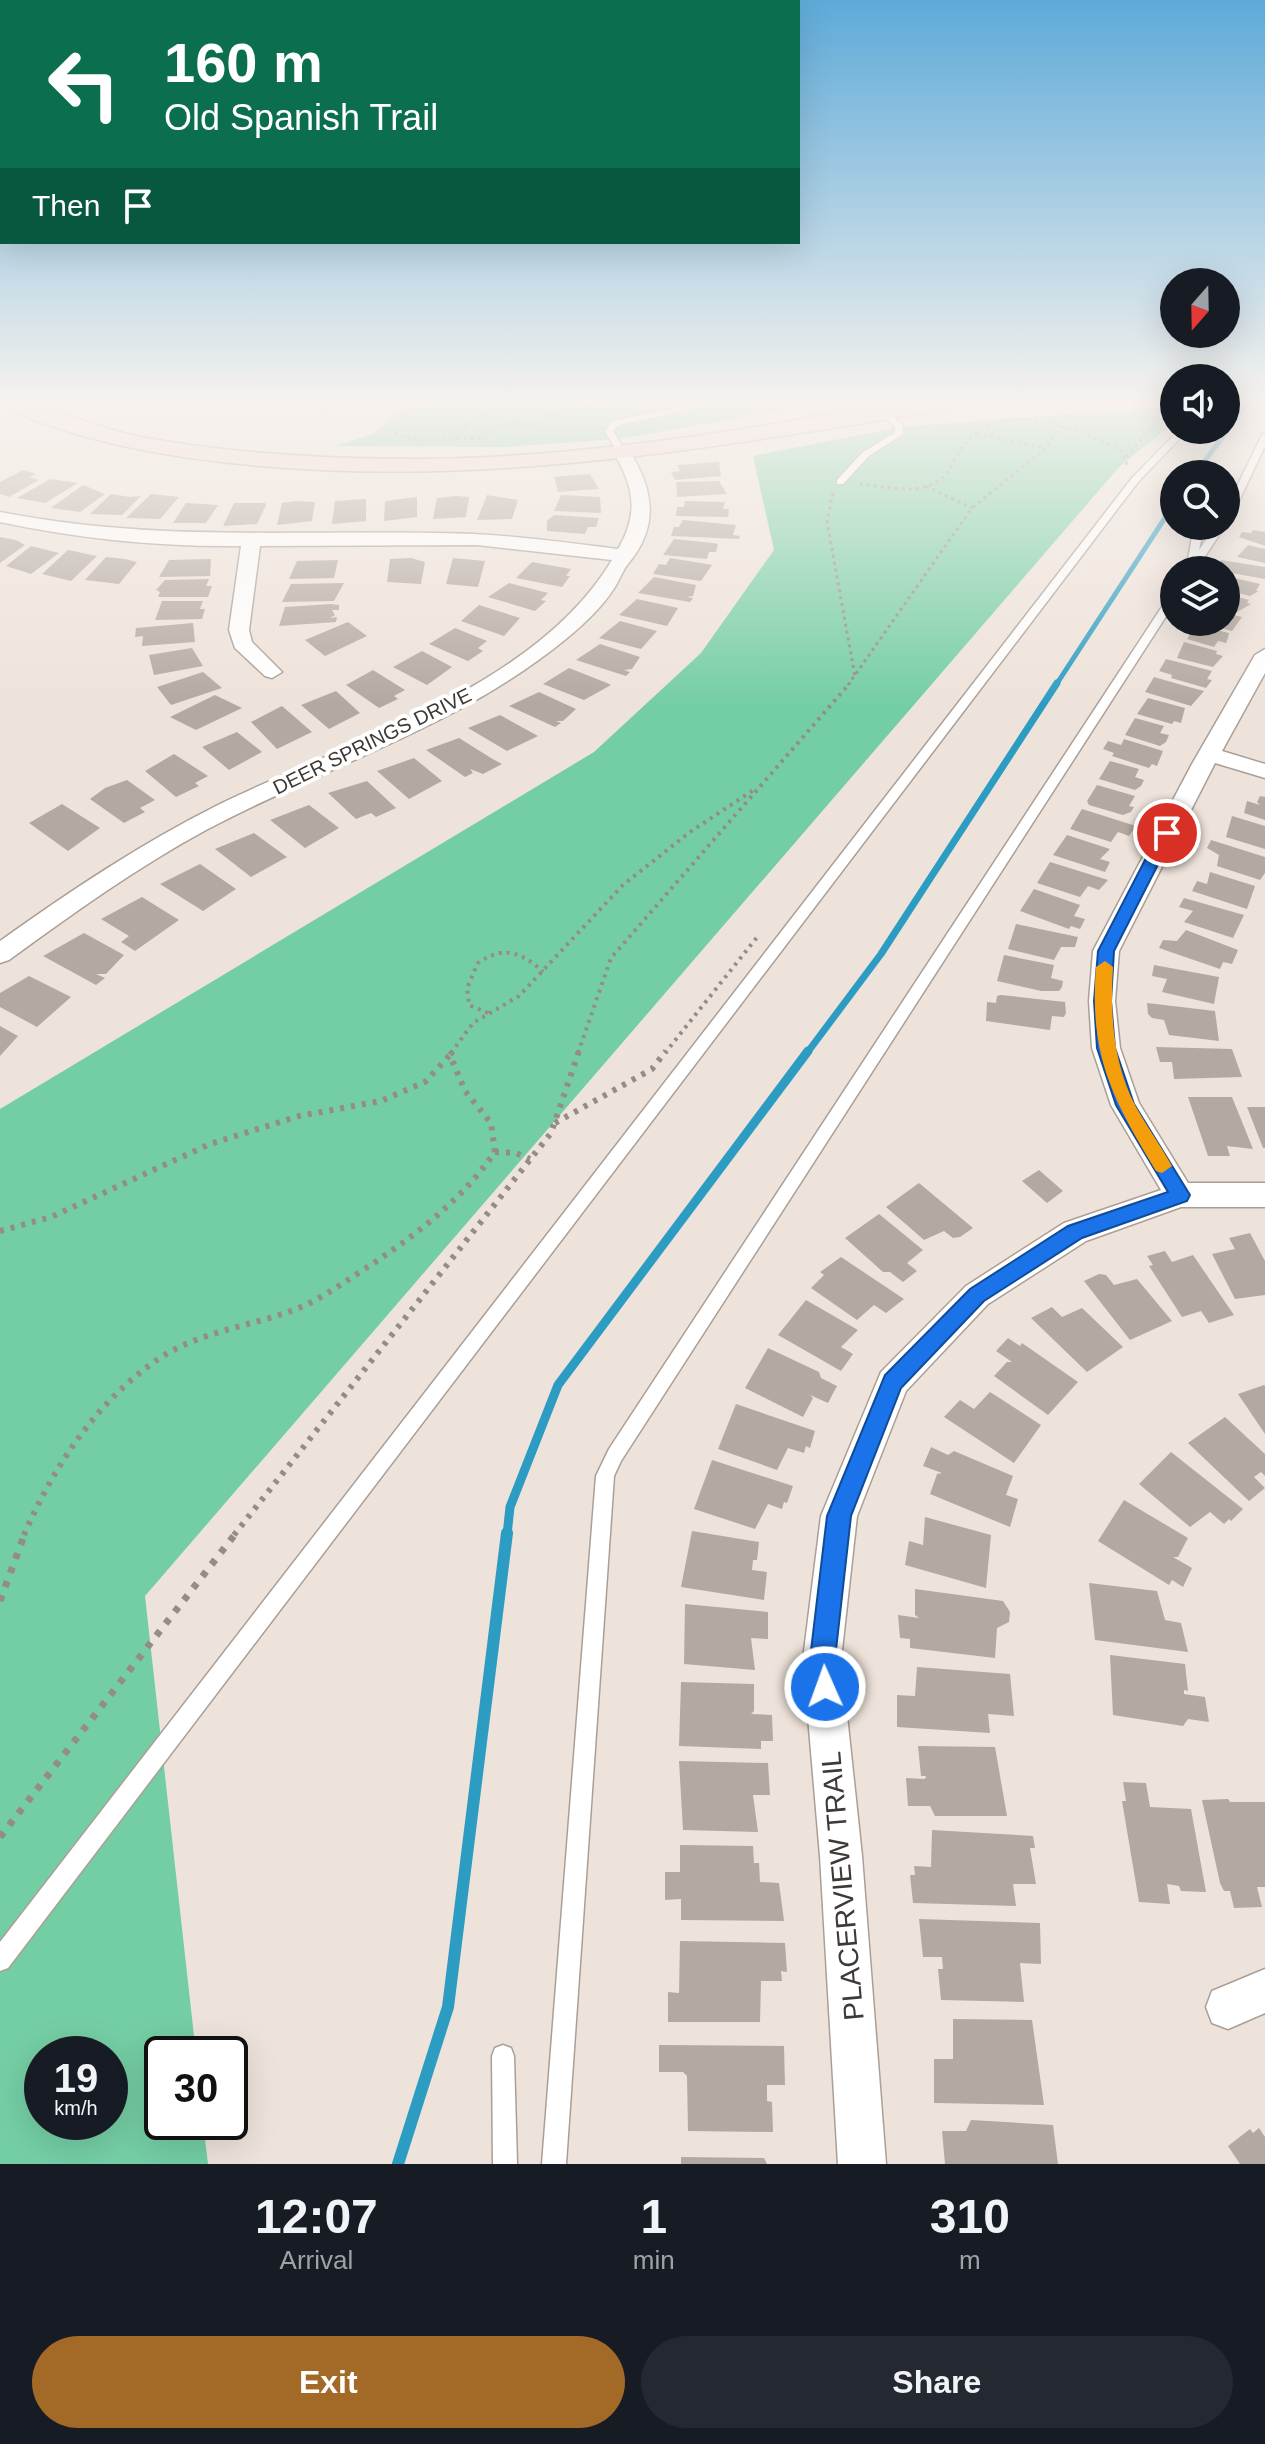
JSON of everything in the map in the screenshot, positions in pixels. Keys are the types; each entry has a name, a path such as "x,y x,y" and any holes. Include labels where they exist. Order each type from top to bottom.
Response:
{"street":[{"name":"DEER SPRINGS DRIVE","path":"0,954 97,884 156,848 226,811 401,731 486,686 576,619 606,588 626,556 643,504"},
{"path":"0,517 84,533 166,542 459,539 626,556"},
{"path":"251,543 239,630 242,644 272,672"},
{"path":"1180,1195 1125,1105 1106,1048 1102,1001 1106,951 1209,754 1265,655"},
{"path":"1209,754 1265,771"},
{"name":"PLACERVIEW TRAIL","path":"862,2164 841,1856 822,1659 839,1516 893,1382 977,1295 1075,1232 1180,1195 1265,1195"}],"lane":[{"path":"0,1960 1116,504"},
{"path":"554,2164 605,1476 615,1455 1160,618"},
{"path":"503,2056 505,2164"}],"path":[{"path":"829,504 827,522 855,677"},
{"path":"964,504 972,508"},
{"path":"0,1837 123,1675 530,1159 555,1123 611,958 855,677 977,504"},
{"path":"0,1231 51,1217 210,1144 299,1116 381,1101 425,1082 473,1023 519,996 623,885 690,832 762,784"},
{"path":"555,1123 652,1069 766,926"},
{"path":"489,1014 469,1005 465,990 472,971 487,956 511,950 531,957 543,972"},
{"path":"0,1601 19,1543 52,1473 105,1404 157,1360 226,1330 296,1309 432,1226 470,1190 495,1152 491,1123 465,1091 450,1055"},
{"path":"495,1152 516,1153 530,1159"}],"green space":[{"path":"764,504 1087,504 145,1596 194,2036 144,2036 144,2140 205,2140 208,2164 0,2164 0,1109 594,752 701,653 774,550"}],"building":[{"path":"57,504 91,504 80,512 51,508"},
{"path":"101,504 133,504 122,515 90,514"},
{"path":"141,504 173,504 160,519 126,518"},
{"path":"185,504 218,505 206,523 173,523"},
{"path":"234,504 265,504 257,524 223,526"},
{"path":"282,504 315,504 312,521 277,525"},
{"path":"335,504 366,504 366,521 332,524"},
{"path":"385,504 417,504 417,517 384,521"},
{"path":"436,504 468,504 466,517 433,519"},
{"path":"483,504 517,504 512,519 477,520"},
{"path":"557,504 600,504 601,513 554,511"},
{"path":"685,504 724,504 723,509 729,509 728,517 676,516 677,507 684,507"},
{"path":"554,515 599,518 596,527 588,527 585,534 547,531 547,521"},
{"path":"683,520 736,525 733,535 740,536 739,539 671,536 674,527 679,527"},
{"path":"1253,530 1265,532 1265,546 1240,537 1242,532 1251,533"},
{"path":"0,537 16,540 25,545 0,563"},
{"path":"674,539 718,544 716,552 709,552 707,559 663,555"},
{"path":"1248,545 1265,549 1265,563 1240,558 1238,556"},
{"path":"31,546 59,553 31,574 6,566"},
{"path":"68,550 97,556 71,581 42,574"},
{"path":"106,557 137,562 119,584 85,580"},
{"path":"411,558 425,562 421,584 387,582 390,559"},
{"path":"453,558 485,561 478,587 446,584"},
{"path":"670,558 712,565 701,581 653,574 659,564 666,565"},
{"path":"211,559 210,576 159,577 169,560"},
{"path":"338,560 334,578 289,579 297,561"},
{"path":"532,562 571,569 566,576 570,576 562,587 516,578"},
{"path":"1240,563 1265,567 1265,579 1240,575"},
{"path":"654,577 696,585 693,596 686,597 693,598 690,602 638,593"},
{"path":"209,579 206,586 212,586 208,597 158,597 160,592 156,590 165,580"},
{"path":"1240,579 1260,584 1256,591 1259,591 1250,596 1240,594"},
{"path":"344,583 334,601 282,602 291,584"},
{"path":"509,583 548,593 541,600 546,601 535,611 488,597"},
{"path":"1240,598 1249,600 1247,603 1251,604 1240,610"},
{"path":"637,599 678,608 667,626 619,615"},
{"path":"162,601 203,601 200,609 205,609 202,619 155,620"},
{"path":"339,605 339,610 332,610 335,615 330,618 337,617 336,622 279,626 285,607"},
{"path":"479,605 520,618 504,636 461,621"},
{"path":"620,621 657,631 641,649 599,638"},
{"path":"348,622 367,636 325,656 305,640"},
{"path":"193,623 195,642 142,646 143,636 135,637 136,628"},
{"path":"455,628 487,641 478,648 483,651 468,661 429,644"},
{"path":"1189,636 1228,636 1226,643 1218,641 1214,647 1187,639"},
{"path":"1184,642 1217,651 1216,654 1223,656 1213,667 1177,658"},
{"path":"600,644 640,657 632,669 624,670 630,672 626,676 576,660"},
{"path":"192,648 203,666 154,675 149,655"},
{"path":"422,651 452,667 427,685 393,667"},
{"path":"1166,659 1212,671 1207,679 1212,680 1206,688 1171,678 1172,675 1159,671"},
{"path":"569,668 611,685 584,700 543,684"},
{"path":"373,670 405,690 394,696 398,699 379,708 346,685"},
{"path":"203,672 222,688 171,705 157,687"},
{"path":"1154,677 1204,691 1191,706 1145,692"},
{"path":"336,691 360,713 329,729 301,705"},
{"path":"539,692 576,709 563,721 556,721 561,723 555,727 509,706"},
{"path":"215,695 242,708 196,730 170,717"},
{"path":"1148,698 1185,708 1181,723 1174,721 1172,724 1137,714"},
{"path":"282,706 312,732 277,749 251,722"},
{"path":"500,715 538,736 507,751 468,728"},
{"path":"1135,718 1164,726 1160,733 1169,735 1166,742 1160,746 1125,735"},
{"path":"237,732 262,752 229,770 202,747"},
{"path":"459,738 502,764 483,774 470,769 473,773 465,777 426,750"},
{"path":"1124,739 1163,751 1157,766 1152,764 1149,768 1112,756 1114,753 1103,749 1108,741 1121,745"},
{"path":"174,754 208,776 195,783 199,786 176,797 145,771"},
{"path":"414,758 442,781 409,799 377,771"},
{"path":"1110,761 1139,769 1135,777 1144,780 1141,786 1135,790 1099,779"},
{"path":"127,780 155,800 140,808 145,812 124,823 90,799 105,788"},
{"path":"367,781 396,808 376,817 371,813 356,819 328,793"},
{"path":"1097,785 1135,796 1129,806 1134,807 1131,812 1123,815 1089,805 1087,801"},
{"path":"1260,796 1265,797 1265,820 1244,813 1247,801 1260,805 1257,802"},
{"path":"62,804 100,828 68,851 29,823"},
{"path":"309,805 339,828 305,848 270,820"},
{"path":"1082,809 1136,826 1129,836 1118,832 1111,842 1070,829"},
{"path":"1232,816 1265,826 1265,849 1226,837"},
{"path":"254,833 287,857 251,877 215,849"},
{"path":"1067,835 1110,849 1100,859 1110,862 1105,872 1053,855"},
{"path":"1211,840 1265,857 1265,873 1260,880 1217,866 1219,855 1207,848"},
{"path":"1050,862 1108,880 1099,890 1088,886 1080,897 1037,883"},
{"path":"200,864 236,889 203,911 160,884"},
{"path":"1210,872 1255,886 1247,909 1192,891 1197,881 1207,884"},
{"path":"1034,889 1080,905 1074,916 1085,919 1080,929 1071,926 1069,929 1020,911"},
{"path":"142,897 179,920 135,951 121,942 129,936 101,919"},
{"path":"1184,898 1244,915 1233,938 1184,922 1193,911 1179,907"},
{"path":"1016,924 1078,937 1075,947 1061,947 1054,960 1008,949"},
{"path":"1186,930 1238,950 1232,964 1223,962 1220,969 1159,948 1163,940 1177,941"},
{"path":"84,933 124,955 106,974 96,974 105,978 96,985 43,956"},
{"path":"1004,955 1054,965 1051,978 1063,981 1062,987 1059,991 1041,991 997,981"},
{"path":"1154,965 1219,977 1214,1004 1162,992 1167,979 1152,976"},
{"path":"29,976 71,997 37,1027 0,1007 0,993"},
{"path":"997,996 1065,1002 1066,1013 1064,1017 1052,1016 1050,1030 986,1021 987,1002 996,1003"},
{"path":"1147,1003 1215,1011 1219,1041 1169,1035 1164,1020 1148,1014"},
{"path":"0,1026 18,1036 0,1056"},
{"path":"1156,1047 1232,1049 1242,1077 1174,1079 1172,1062 1160,1062"},
{"path":"1188,1097 1232,1097 1253,1149 1227,1146 1230,1156 1208,1156"},
{"path":"1247,1107 1265,1107 1265,1148 1263,1148"},
{"path":"1039,1170 1063,1191 1047,1203 1022,1181"},
{"path":"919,1183 973,1228 960,1237 953,1238 944,1231 924,1240 886,1207"},
{"path":"879,1214 923,1250 907,1263 917,1271 903,1282 890,1272 883,1272 845,1238"},
{"path":"1250,1233 1265,1261 1265,1295 1235,1299 1212,1254 1235,1249 1229,1238"},
{"path":"1165,1251 1172,1262 1193,1255 1234,1315 1209,1323 1201,1311 1182,1317 1149,1266 1153,1265 1147,1256"},
{"path":"841,1257 904,1299 886,1313 874,1305 857,1320 811,1288 824,1275 820,1272"},
{"path":"1099,1274 1106,1275 1114,1285 1137,1279 1172,1321 1130,1340 1084,1281"},
{"path":"806,1300 858,1330 841,1347 853,1354 841,1371 778,1335"},
{"path":"1052,1307 1062,1317 1082,1308 1123,1347 1087,1372 1031,1318"},
{"path":"1008,1338 1020,1346 1022,1343 1078,1382 1048,1415 994,1376 1007,1362 1012,1362 996,1351"},
{"path":"768,1348 819,1372 821,1378 837,1386 828,1403 810,1395 813,1398 803,1417 745,1388"},
{"path":"1265,1386 1265,1434 1238,1394"},
{"path":"990,1392 1041,1425 1014,1463 944,1417 960,1400 974,1409"},
{"path":"736,1404 815,1431 810,1448 806,1446 804,1453 788,1448 777,1470 718,1449"},
{"path":"1225,1417 1265,1454 1265,1476 1261,1472 1254,1477 1265,1488 1249,1501 1188,1443"},
{"path":"931,1447 948,1455 954,1451 1013,1476 1006,1495 1018,1499 1010,1527 930,1494 937,1474 942,1473 923,1466"},
{"path":"1171,1452 1243,1509 1224,1524 1210,1512 1190,1527 1139,1484"},
{"path":"712,1460 793,1486 787,1503 784,1502 782,1509 768,1504 755,1529 694,1509"},
{"path":"1124,1500 1188,1538 1178,1557 1173,1557 1192,1568 1183,1587 1172,1580 1169,1585 1098,1541"},
{"path":"925,1517 991,1535 986,1588 905,1565 909,1541 923,1545"},
{"path":"692,1531 759,1542 757,1560 753,1560 752,1570 767,1572 764,1600 681,1587"},
{"path":"1089,1583 1157,1591 1165,1620 1181,1623 1188,1652 1095,1640"},
{"path":"915,1589 1003,1601 1010,1612 1009,1622 997,1628 995,1658 910,1648 910,1639 900,1638 898,1615 919,1618 915,1615"},
{"path":"685,1604 768,1612 768,1639 751,1638 755,1670 684,1664"},
{"path":"1110,1655 1185,1664 1188,1691 1184,1690 1184,1694 1205,1697 1209,1722 1188,1719 1183,1726 1113,1715"},
{"path":"917,1667 1010,1674 1014,1716 988,1714 990,1733 897,1727 897,1695 915,1696"},
{"path":"681,1682 754,1684 754,1711 751,1714 772,1715 773,1741 761,1741 761,1749 679,1746"},
{"path":"918,1746 995,1747 1007,1816 935,1816 930,1806 908,1806 906,1778 925,1779 926,1776 921,1776"},
{"path":"679,1761 768,1763 770,1795 753,1795 758,1832 683,1830"},
{"path":"1123,1782 1146,1783 1150,1807 1191,1809 1206,1892 1181,1891 1179,1886 1167,1884 1170,1904 1139,1902 1122,1801 1126,1801"},
{"path":"1228,1799 1230,1802 1265,1802 1265,1887 1257,1887 1262,1907 1234,1908 1230,1891 1224,1891 1220,1883 1202,1800"},
{"path":"932,1830 1033,1836 1035,1848 1030,1848 1036,1884 1013,1884 1016,1906 913,1903 910,1875 915,1875 914,1866 931,1867"},
{"path":"680,1845 753,1846 754,1863 759,1863 760,1882 779,1883 784,1921 681,1920 681,1899 665,1900 665,1872 680,1872"},
{"path":"919,1919 1040,1923 1041,1964 1020,1963 1024,2002 941,2000 938,1969 943,1969 942,1957 923,1957"},
{"path":"680,1941 785,1943 787,1972 781,1971 782,1981 761,1981 760,2022 668,2022 668,1992 679,1993"},
{"path":"953,2019 1032,2020 1044,2105 934,2103 934,2059 953,2059"},
{"path":"659,2045 784,2046 785,2085 767,2085 767,2101 772,2102 773,2132 688,2131 687,2076 683,2072 659,2072"},
{"path":"971,2120 1053,2125 1058,2164 945,2164 942,2131 966,2131"},
{"path":"1259,2128 1265,2137 1265,2164 1240,2164 1228,2146 1250,2129 1253,2133"},
{"path":"681,2157 764,2158 767,2164 681,2164"}],"waterway":[{"path":"1056,685 1160,525"},
{"path":"807,1053 881,954 1057,683"},
{"path":"507,1535 510,1507 558,1385 808,1051"},
{"path":"398,2164 448,2007 507,1533"}],"slow traffic":[{"path":"1105,967 1102,1001 1106,1048 1125,1105 1162,1166"}],"route":[{"path":"825,1687 822,1659 839,1516 893,1382 977,1295 1075,1232 1180,1195 1125,1105 1106,1048 1102,1001 1106,951 1167,833"}]}
